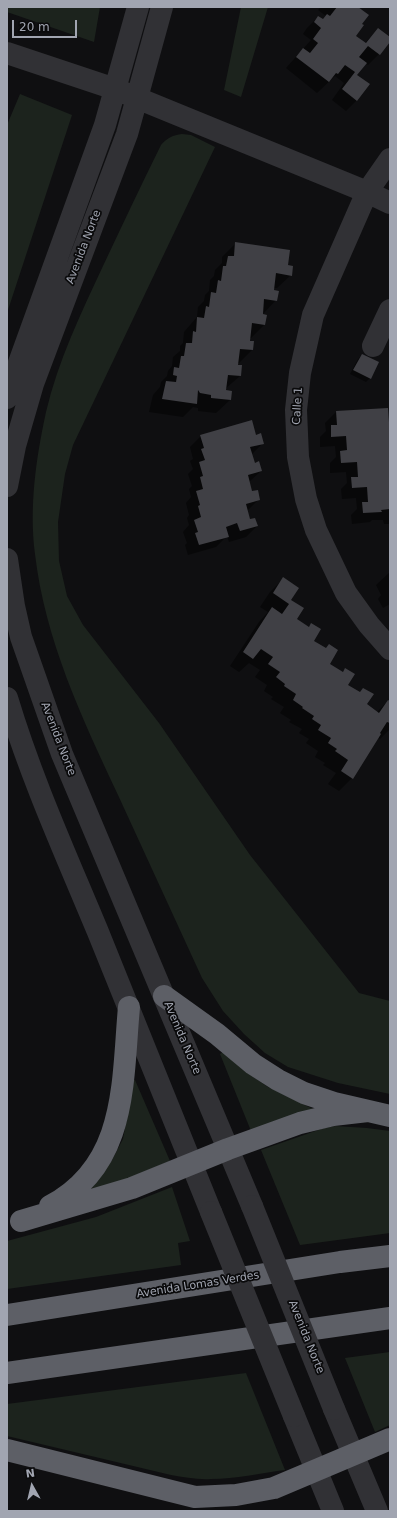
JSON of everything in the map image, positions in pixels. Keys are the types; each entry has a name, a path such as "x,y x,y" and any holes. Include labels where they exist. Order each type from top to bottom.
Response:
{"highway":[{"path":"164,996 217,1034 253,1064 278,1080 304,1093 390,1116"},
{"path":"14,1223 65,1198 90,1175 102,1154 114,1129 121,1100 128,1006"},
{"path":"14,1223 132,1188 191,1163 300,1123 333,1115 368,1111"},
{"name":"Avenida Lomas Verdes","path":"7,1315 340,1262 390,1256"},
{"path":"7,1373 390,1318"},
{"path":"7,1450 195,1497 236,1495 274,1488 390,1439"},
{"path":"195,1497 217,1511"}],"street":[{"name":"Avenida Norte","path":"7,398 105,125 138,7"},
{"name":"Avenida Norte","path":"7,486 15,446 33,384 127,134 162,7"},
{"path":"7,53 115,89 367,192 390,203"},
{"name":"Calle 1","path":"390,159 367,192 313,315 300,373 296,410 298,457 306,499 316,530 346,593 369,625 390,649"},
{"path":"373,346 390,310"},
{"name":"Avenida Norte","path":"7,559 14,606 21,637 55,734 252,1206 377,1511"},
{"path":"7,698 29,762 54,826 333,1511"}],"shaded area":[{"path":"7,7 100,7 94,42 7,12"},
{"path":"241,7 268,7 241,97 224,90"},
{"path":"20,94 72,115 7,313 7,125"},
{"path":"182,134 191,135 215,147 73,445 65,474 58,522 59,561 67,596 83,625 159,723 250,855 359,993 390,1001 390,1094 338,1083 288,1067 265,1053 244,1034 223,1011 202,978 91,737 56,648 40,586 33,536 34,483 42,429 51,393 86,301 161,145 170,137"},
{"path":"223,1052 242,1069 268,1087 313,1109 251,1131 220,1054"},
{"path":"134,1080 170,1161 86,1196 112,1160 123,1139"},
{"path":"335,1126 390,1131 390,1233 300,1245 261,1150 324,1128"},
{"path":"172,1187 190,1241 178,1243 181,1265 7,1289 7,1241 96,1217"},
{"path":"390,1352 390,1425 375,1432 345,1358"},
{"path":"246,1373 285,1470 230,1478 191,1478 171,1475 7,1436 7,1404"}],"building":[{"path":"337,7 358,7 369,15 362,24 364,25 356,36 366,43 378,28 390,37 390,42 380,55 368,46 359,57 367,63 357,75 370,84 357,101 342,89 355,72 345,65 329,82 296,57 303,48 310,53 318,43 313,39 321,28 314,22 318,16 323,19 327,14 330,16"},
{"path":"235,242 290,250 288,265 293,266 292,276 276,273 274,290 279,291 277,301 264,299 263,314 267,315 265,325 252,323 250,341 254,341 253,350 240,349 238,365 242,365 241,376 228,375 226,390 232,391 231,400 211,398 211,395 200,393 198,390 197,404 162,399 166,381 176,382 177,376 173,375 174,367 179,368 181,356 184,356 186,343 192,343 193,331 196,332 197,317 204,318 206,306 209,307 211,292 216,293 218,280 221,281 223,266 226,266 228,256 234,256"},
{"path":"362,354 379,362 371,379 353,370"},
{"path":"388,408 390,422 390,509 381,510 382,512 363,513 362,502 368,502 367,487 352,488 351,477 358,477 357,462 341,463 340,451 347,450 346,436 331,437 331,425 337,425 336,411"},
{"path":"252,420 256,435 261,433 264,444 250,447 255,463 259,461 262,471 248,475 252,491 258,490 260,500 246,504 250,519 255,518 258,526 240,531 237,523 226,527 229,537 199,545 195,533 198,532 194,520 201,517 198,506 200,505 196,491 203,489 200,477 203,476 199,462 205,460 201,449 204,448 200,435"},
{"path":"283,577 299,588 291,600 304,608 297,619 309,627 311,623 321,629 314,641 326,648 329,644 338,650 330,664 343,672 345,668 355,674 348,685 360,692 363,688 374,694 367,704 379,713 388,700 390,701 390,723 387,722 353,779 341,771 348,760 335,751 337,749 328,743 331,738 318,730 321,725 312,719 314,716 293,700 296,694 284,686 285,684 276,677 280,672 268,664 273,657 261,649 253,659 243,652 272,607 282,614 289,604 273,593"}]}
